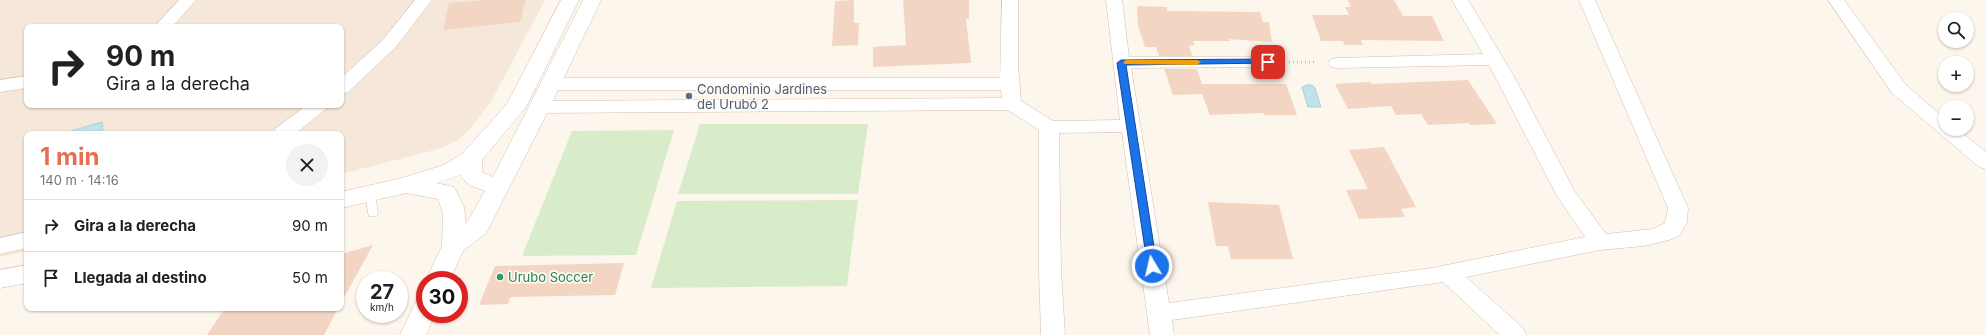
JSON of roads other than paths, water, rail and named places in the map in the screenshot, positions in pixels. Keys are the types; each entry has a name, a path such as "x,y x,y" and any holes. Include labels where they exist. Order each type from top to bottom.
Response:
{"main road":[{"path":"344,200 371,203 405,185 452,170 471,158 516,108 570,0"},
{"path":"442,271 454,246 477,228 540,107 592,0"},
{"path":"471,158 471,174 478,181 499,185"},
{"path":"405,185 446,193 451,201 456,216 453,229 454,246"},
{"path":"0,279 24,275"},
{"path":"412,335 418,323"}],"street":[{"path":"166,24 188,0"},
{"path":"344,85 389,44 424,0"},
{"path":"1010,0 1008,84 1012,104"},
{"path":"1114,0 1121,63 1162,335"},
{"path":"1460,0 1493,59 1507,80 1567,196 1600,242"},
{"path":"1159,313 1447,273 1600,242 1645,238 1669,232 1678,220 1678,208 1587,0"},
{"path":"1836,0 1899,89 1938,123"},
{"path":"1337,63 1493,59"},
{"path":"1121,63 1268,62"},
{"path":"0,86 24,82"},
{"path":"551,84 1008,84"},
{"path":"540,107 1012,104 1050,127 1131,126"},
{"path":"286,131 315,108"},
{"path":"1050,127 1050,270 1053,335"},
{"path":"1954,136 1986,162"},
{"path":"0,246 24,241"},
{"path":"1447,273 1515,335"}],"water":[{"path":"1312,85 1315,88 1321,107 1308,107 1302,87"},
{"path":"102,122 103,130 100,131 71,131"}],"place":[{"name":"Condominio Jardines del Urubó 2","path":"689,96"},
{"name":"Urubo Soccer","path":"500,277"}]}
